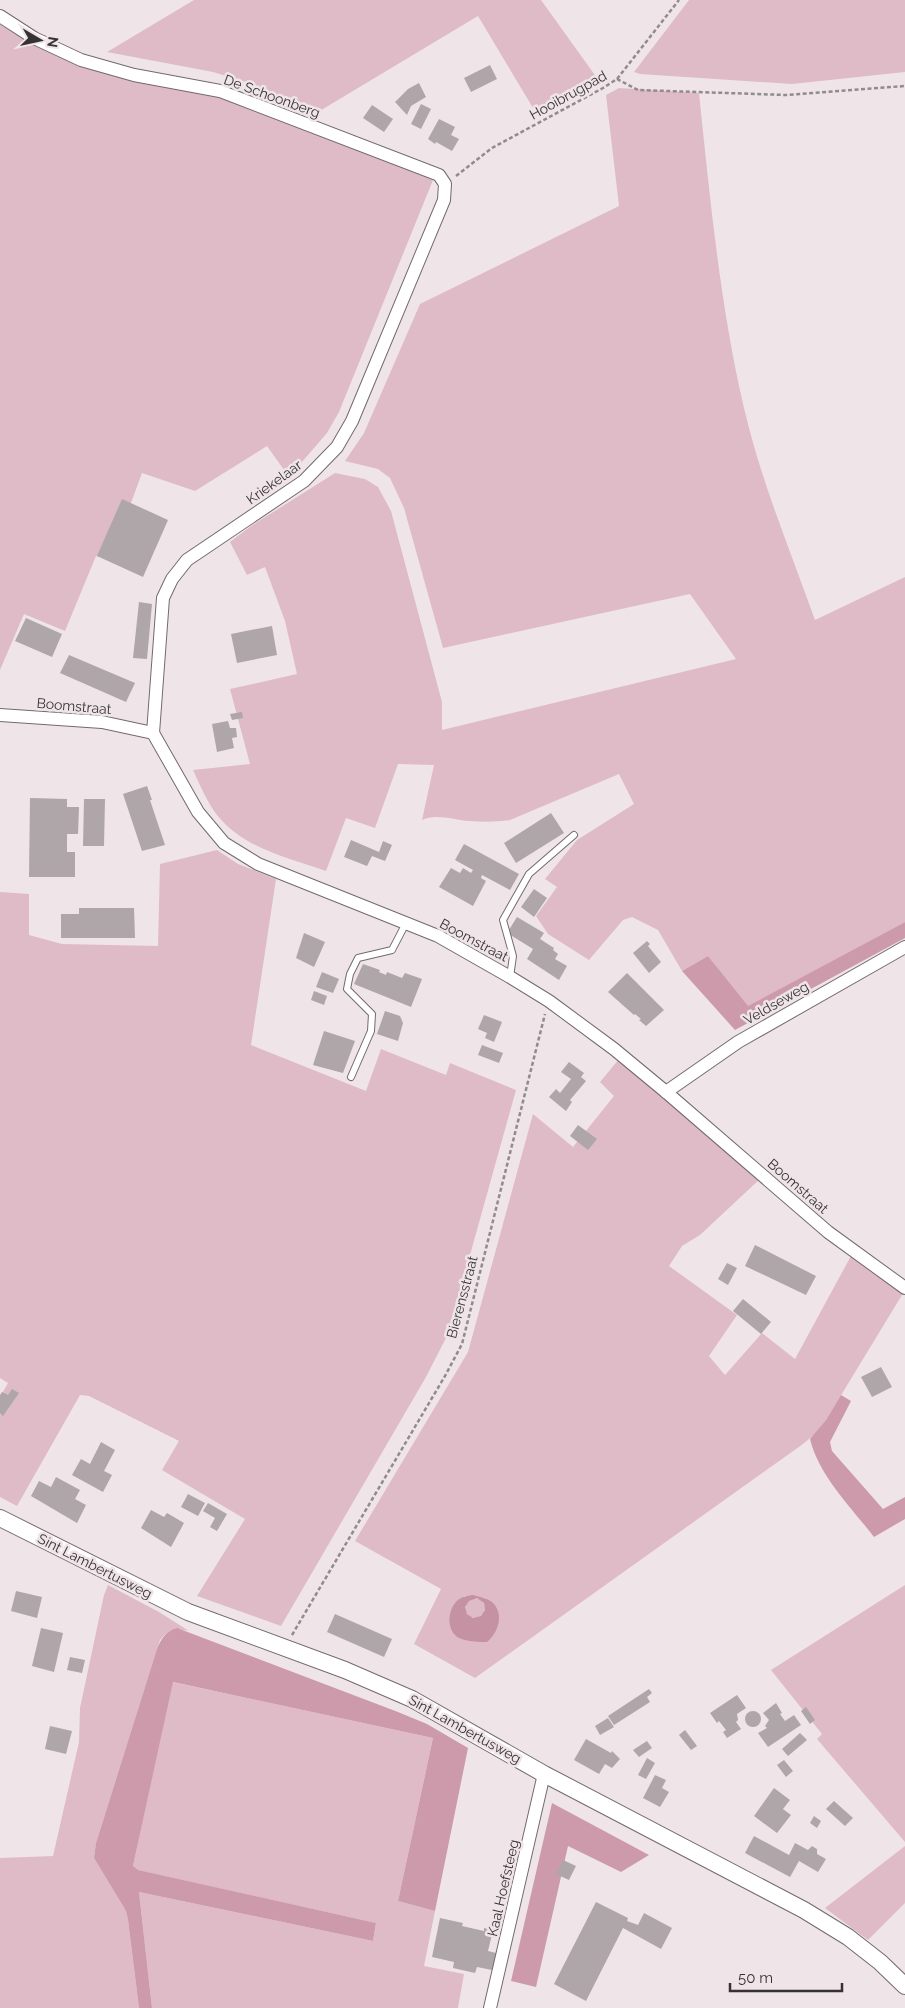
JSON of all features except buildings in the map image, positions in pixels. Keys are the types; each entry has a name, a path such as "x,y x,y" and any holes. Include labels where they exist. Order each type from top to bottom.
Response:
{"street":[{"name":"De Schoonberg","path":"0,16 34,38 81,60 134,75 220,91 439,175 445,184"},
{"name":"Kriekelaar","path":"153,733 163,598 172,579 187,560 304,482 337,447 352,421 444,200 445,184"},
{"name":"Boomstraat","path":"0,716 102,722 153,733 198,812 224,843 258,864 438,936 549,1001 614,1049 666,1092 828,1232 905,1288"},
{"name":"Veldseweg","path":"666,1092 738,1042 905,948"},
{"name":"Sint Lambertusweg","path":"0,1518 188,1612 283,1649 345,1670 412,1699 544,1774 804,1910 848,1937 880,1962 905,1986"},
{"name":"Kaal Hoefsteeg","path":"490,2008 544,1774"}],"lane":[{"path":"510,977 512,956 502,920 529,874 574,835"},
{"path":"351,1077 371,1031 372,1014 347,989 350,974 358,958 392,950 406,923"}],"path":[{"name":"Hooibrugpad","path":"445,184 492,148 604,88 617,79 679,0"},
{"path":"617,79 638,90 786,95 905,86"},
{"name":"Bierensstraat","path":"283,1649 445,1376 462,1344 549,1001"}],"shaded area":[{"path":"194,0 541,0 597,78 536,113 478,16 318,112 246,82 213,72 107,52"},
{"path":"689,0 905,0 905,72 792,84 640,74 634,72"},
{"path":"0,22 46,49 211,92 433,180 339,412 327,433 289,477 267,446 195,491 142,473 110,560 96,556 65,631 24,614 0,670"},
{"path":"619,88 699,93 722,291 744,408 767,489 815,620 905,577 905,922 747,1007 708,956 682,971 658,930 632,917 623,920 589,960 548,934 536,916 557,887 545,879 577,840 634,804 619,774 510,820 479,822 433,817 422,820 434,765 398,764 375,828 346,818 326,871 267,850 240,836 213,810 193,770 250,764 230,689 297,674 285,621 265,567 247,575 230,542 251,526 335,473 365,479 378,487 391,511 442,702 442,730 736,659 690,594 443,648 404,508 390,478 378,469 345,461 364,433 420,304 619,206 606,95"},
{"path":"217,850 238,864 276,879 251,1045 366,1091 381,1049 446,1075 450,1063 516,1090 448,1334 426,1377 281,1626 197,1596 245,1519 162,1470 179,1441 89,1396 80,1395 17,1506 0,1497 0,1397 8,1383 0,1378 0,892 29,894 29,935 62,944 158,946 160,864"},
{"path":"905,922 905,938 735,1030 682,971 708,956 748,1006"},
{"path":"619,1059 760,1179 700,1235 682,1246 669,1266 737,1315 709,1356 725,1375 762,1333 795,1359 852,1254 905,1290 826,1420 816,1433 475,1678 414,1644 441,1589 355,1541 468,1352 533,1114 573,1147 614,1096 600,1082","holes":["464,1596 486,1598 487,1642 469,1641 454,1634"]},
{"path":"841,1395 851,1401 830,1442 832,1451 883,1509 905,1497 905,1519 874,1537 828,1478 814,1453 810,1439 826,1420"},
{"path":"108,1585 159,1612 189,1631 173,1630 160,1640 96,1843 94,1858 126,1911 139,2008 0,2008 0,1858 53,1856 79,1742 80,1708 104,1595"},
{"path":"905,1585 905,1842 817,1739 822,1734 771,1670"},
{"path":"473,1595 492,1602 498,1612 497,1629 487,1642 459,1638 455,1635 450,1625 450,1614 454,1604 465,1596","holes":["477,1598 484,1603 485,1610 481,1616 473,1618 467,1614 465,1607 469,1601"]},
{"path":"475,1598 482,1601 485,1608 482,1615 475,1618 468,1615 465,1608 468,1601"},
{"path":"177,1628 398,1712 427,1724 468,1748 435,1911 398,1901 433,1738 173,1682 133,1866 138,1870 376,1923 373,1941 139,1892 152,2008 139,2008 126,1911 94,1858 96,1843 157,1649 164,1636"},
{"path":"172,1682 433,1738 398,1901 435,1911 424,1966 464,1974 458,2008 152,2008 139,1892 373,1941 376,1923 137,1870 133,1866"},
{"path":"552,1803 649,1855 621,1872 568,1846 536,1987 511,1981"},
{"path":"905,1846 905,1903 868,1940 825,1908"}]}
